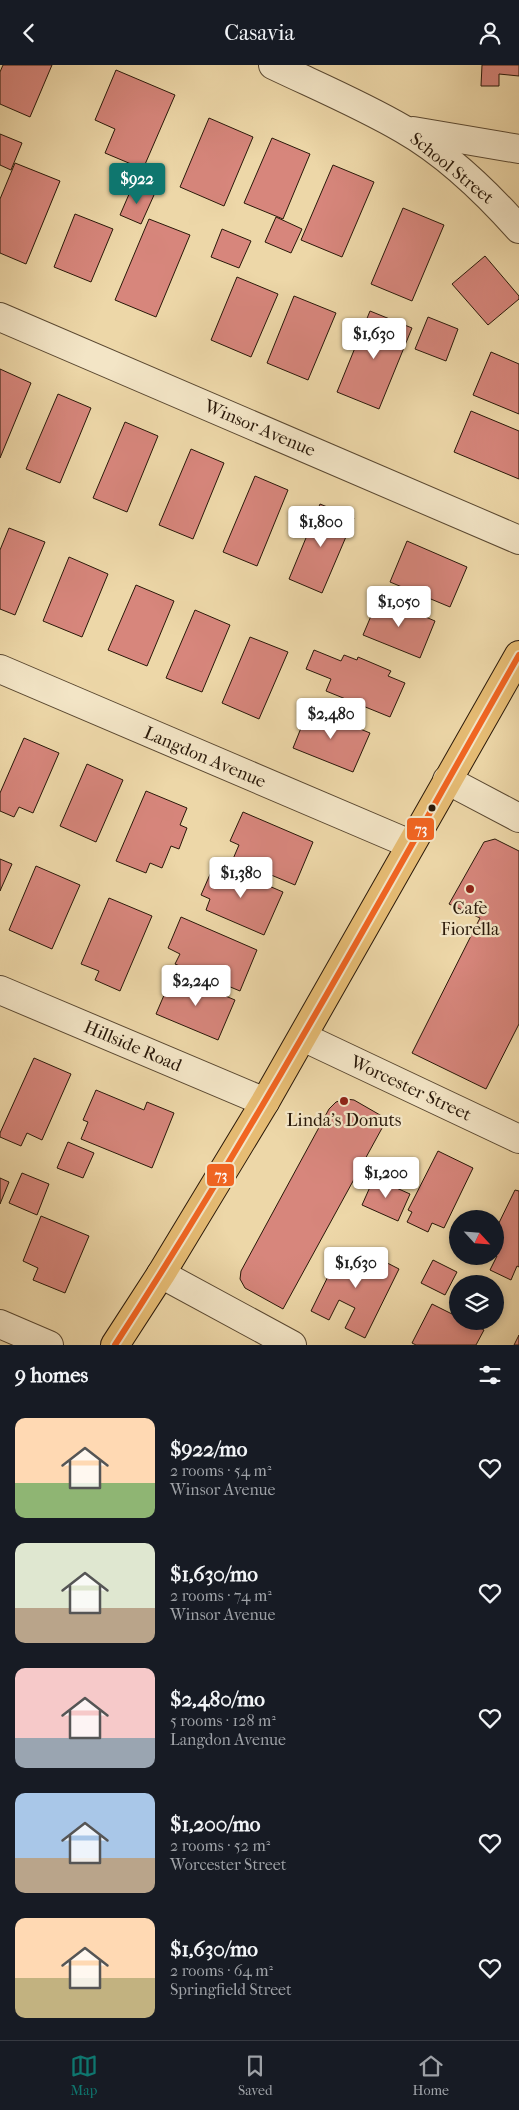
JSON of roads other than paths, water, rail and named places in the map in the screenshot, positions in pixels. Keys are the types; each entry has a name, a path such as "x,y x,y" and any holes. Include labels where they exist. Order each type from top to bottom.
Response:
{"main road":[{"path":"115,1345 161,1275 265,1102 519,655"}],"street":[{"name":"School Street","path":"273,65 404,130 440,155 498,205 519,229"},
{"name":"School Street","path":"404,130 519,149"},
{"name":"Winsor Avenue","path":"0,317 519,540"},
{"name":"Langdon Avenue","path":"0,669 410,844"},
{"path":"447,780 519,818"},
{"name":"Hillside Road","path":"0,990 265,1102"},
{"name":"Worcester Street","path":"303,1037 519,1139"},
{"path":"161,1275 292,1345"},
{"path":"0,1324 49,1345"}],"place":[{"name":"Cafe Fiorella","path":"470,889"},
{"name":"Linda's Donuts","path":"344,1101"}]}
